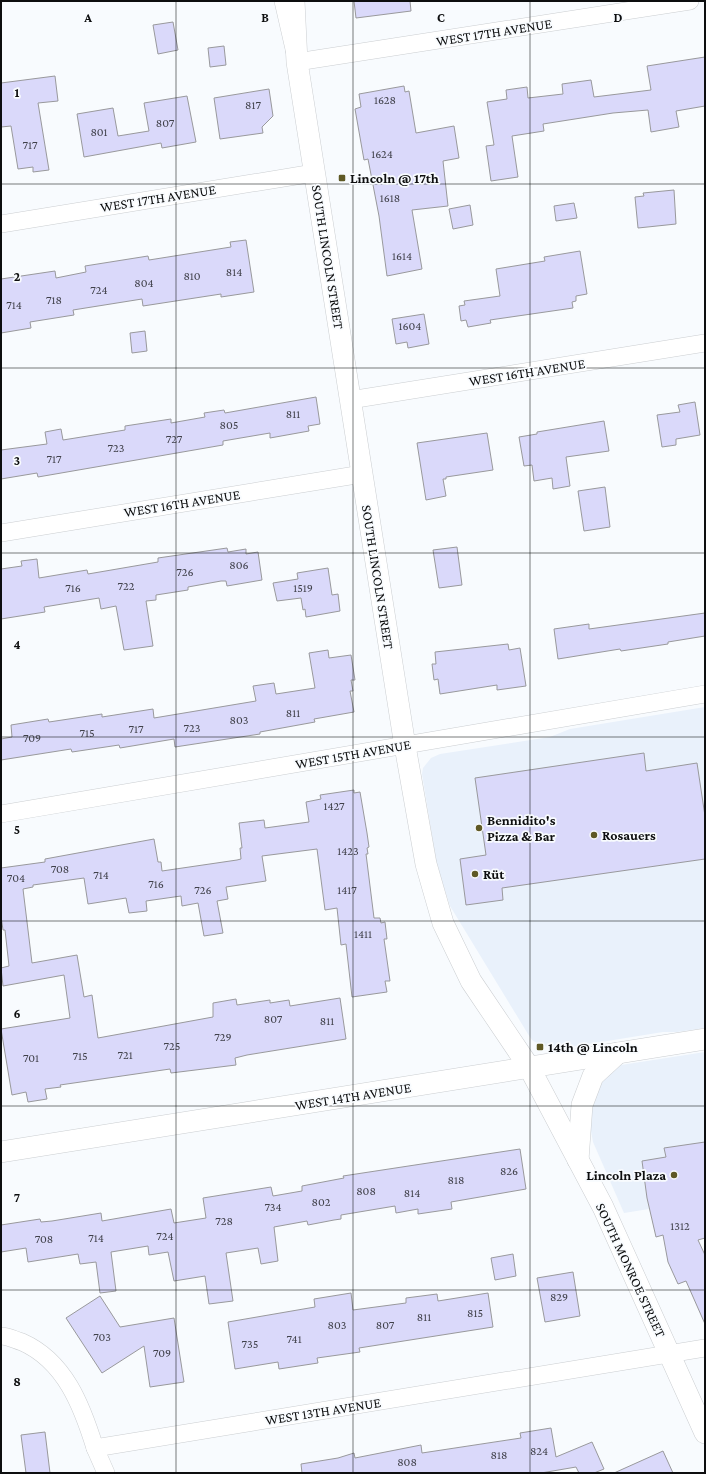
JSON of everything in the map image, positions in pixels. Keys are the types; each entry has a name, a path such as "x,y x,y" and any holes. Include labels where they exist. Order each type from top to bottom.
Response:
{"street":[{"name":"SOUTH LINCOLN STREET","path":"282,1 297,62 405,746 426,864 444,923 471,981 529,1067"},
{"name":"SOUTH LINCOLN STREET","path":"294,1 297,62"},
{"name":"WEST 17TH AVENUE","path":"297,62 690,1"},
{"name":"WEST 17TH AVENUE","path":"1,224 314,173"},
{"name":"WEST 16TH AVENUE","path":"350,400 705,343"},
{"name":"WEST 16TH AVENUE","path":"1,533 362,474"},
{"name":"WEST 15TH AVENUE","path":"1,814 705,694"},
{"name":"WEST 14TH AVENUE","path":"1,1152 705,1039"},
{"path":"578,1160 582,1104 593,1076 618,1053"},
{"name":"SOUTH MONROE STREET","path":"529,1067 602,1207 705,1433"},
{"path":"1,1336 7,1336 33,1347 55,1364 71,1388 89,1428 95,1448 106,1473"},
{"name":"WEST 13TH AVENUE","path":"95,1448 705,1348"}],"shaded area":[{"path":"705,707 705,1028 677,1032 663,1032 558,1049 540,1045 532,1040 528,1034 450,906 437,866 422,774 423,768 431,758 440,754 550,737 570,729"},
{"path":"705,1052 705,1200 624,1213 593,1142 588,1116 594,1094 604,1078 621,1065"}],"building":[{"path":"354,1 410,1 411,11 356,18"},
{"path":"173,22 178,50 158,54 153,25"},
{"path":"224,46 226,65 210,67 208,48"},
{"path":"705,57 705,106 676,111 679,127 651,132 648,110 613,113 543,124 544,131 512,136 518,177 491,181 486,146 494,145 487,102 507,99 506,90 527,87 528,98 563,94 562,84 591,80 594,97 651,90 647,66"},
{"path":"55,76 58,101 38,103 49,170 33,172 33,167 18,169 11,126 1,127 1,83"},
{"path":"404,86 405,92 409,91 416,133 454,126 459,158 443,161 448,206 412,210 422,269 387,276 379,216 368,159 364,160 355,109 361,107 359,94"},
{"path":"269,89 273,116 262,127 263,133 220,139 214,98"},
{"path":"187,96 196,142 162,148 161,143 84,157 77,114 113,108 118,136 149,131 144,103"},
{"path":"674,190 676,224 638,228 635,197 644,196 643,193"},
{"path":"574,203 577,218 556,221 554,206"},
{"path":"470,205 473,225 453,229 449,209"},
{"path":"246,240 254,292 221,297 221,294 143,306 142,299 73,310 74,315 30,322 31,328 1,333 1,279 55,271 56,278 86,272 85,266 148,256 149,260 231,247 230,242"},
{"path":"580,251 587,294 576,296 576,301 572,302 573,308 490,320 491,323 468,327 466,320 461,321 459,306 465,305 464,301 500,296 496,269 545,261 544,257"},
{"path":"424,314 429,344 408,348 407,342 396,344 392,319"},
{"path":"145,331 147,351 132,353 130,333"},
{"path":"316,397 320,424 308,426 309,431 270,438 270,433 223,441 223,445 38,477 37,473 1,479 1,450 47,444 45,432 61,429 63,440 125,430 125,426 171,419 171,423 205,417 204,413 224,410 225,413"},
{"path":"695,402 700,435 676,439 676,445 662,447 657,415 680,412 678,405"},
{"path":"604,421 609,451 566,457 570,486 553,489 552,478 534,481 532,465 524,466 519,437 537,434 537,432"},
{"path":"487,433 493,470 446,477 446,479 443,479 446,496 426,500 417,443"},
{"path":"605,487 610,527 584,531 578,491"},
{"path":"457,547 462,585 439,588 433,550"},
{"path":"227,548 228,552 246,549 246,554 258,552 262,580 227,586 226,581 221,581 188,587 188,590 156,595 156,600 146,601 153,646 124,650 116,606 101,609 99,598 44,607 45,612 1,619 1,569 22,566 21,561 37,559 39,578 87,570 88,574 158,562 158,558"},
{"path":"328,568 332,595 338,594 340,611 306,617 301,598 277,601 273,583 298,579 297,573"},
{"path":"705,613 705,636 668,642 668,644 621,651 620,649 558,659 554,629 589,624 589,629"},
{"path":"508,644 509,650 520,648 526,686 497,690 497,685 440,694 438,679 434,680 432,664 436,664 435,652"},
{"path":"328,650 329,658 351,655 355,680 351,680 353,691 350,691 354,712 314,719 315,722 260,732 260,734 175,747 174,739 120,748 119,745 72,752 71,749 1,760 1,739 12,737 11,725 48,719 49,722 102,714 102,717 153,709 154,718 256,701 253,686 274,683 276,694 315,688 309,653"},
{"name":"Rosauers","path":"644,753 646,771 697,763 705,816 705,859 502,888 503,900 466,905 460,859 486,855 475,778"},
{"path":"354,790 354,793 360,792 367,833 369,847 367,848 368,854 366,854 374,918 380,918 381,923 385,922 387,939 384,939 390,981 385,981 387,992 352,997 346,944 341,945 337,908 325,910 317,849 262,856 266,881 226,887 228,899 217,901 223,933 204,936 198,903 182,906 181,896 146,901 147,911 129,913 126,898 88,904 84,878 33,885 33,887 23,889 32,963 77,955 84,997 92,995 98,1038 213,1017 213,1003 236,999 237,1005 270,1000 270,1003 289,1000 290,1006 340,998 346,1039 247,1055 235,1058 236,1065 171,1073 170,1069 60,1085 61,1087 45,1089 47,1099 28,1102 26,1092 12,1095 1,1029 70,1018 64,975 3,986 1,968 9,966 5,930 3,930 1,916 1,868 45,862 45,859 154,839 158,862 161,862 162,871 237,860 241,859 240,848 242,848 239,823 264,820 265,828 309,822 306,802 321,799 320,795"},
{"path":"705,1142 705,1238 698,1240 705,1255 705,1324 686,1281 678,1284 668,1262 663,1235 656,1237 647,1198 642,1161 666,1157 664,1148"},
{"path":"520,1149 526,1189 451,1202 452,1209 418,1214 418,1209 396,1213 395,1206 341,1215 341,1219 308,1225 307,1221 274,1227 278,1261 261,1264 258,1248 226,1253 233,1301 209,1304 205,1276 174,1281 168,1252 149,1255 148,1246 111,1252 116,1291 100,1293 96,1262 80,1264 78,1254 28,1262 26,1248 1,1252 1,1225 40,1219 41,1222 52,1221 101,1213 102,1221 171,1209 174,1223 206,1218 203,1198 271,1187 273,1196 302,1191 302,1186 344,1178 343,1176"},
{"path":"513,1254 516,1276 495,1280 491,1258"},
{"path":"573,1272 580,1316 545,1322 537,1278"},
{"path":"351,1293 353,1310 406,1303 406,1298 437,1294 438,1301 488,1293 493,1327 359,1348 360,1352 317,1358 318,1363 279,1369 278,1362 235,1369 228,1322 315,1307 314,1299"},
{"path":"100,1296 120,1327 174,1318 184,1382 150,1387 144,1346 102,1373 66,1318"},
{"path":"551,1428 556,1457 592,1442 604,1469 594,1473 579,1473 576,1467 541,1473 302,1473 301,1464 338,1458 354,1453 355,1458 421,1445 422,1453 521,1438 520,1433"},
{"path":"45,1432 50,1473 26,1473 21,1435"},
{"path":"663,1451 673,1473 614,1473"}],"place":[{"name":"Lincoln @ 17th","path":"342,178"},
{"name":"Bennidito's Pizza & Bar","path":"479,828"},
{"name":"Rosauers","path":"594,835"},
{"name":"Rüt","path":"475,874"},
{"name":"14th @ Lincoln","path":"540,1047"},
{"name":"Lincoln Plaza","path":"674,1175"}]}
